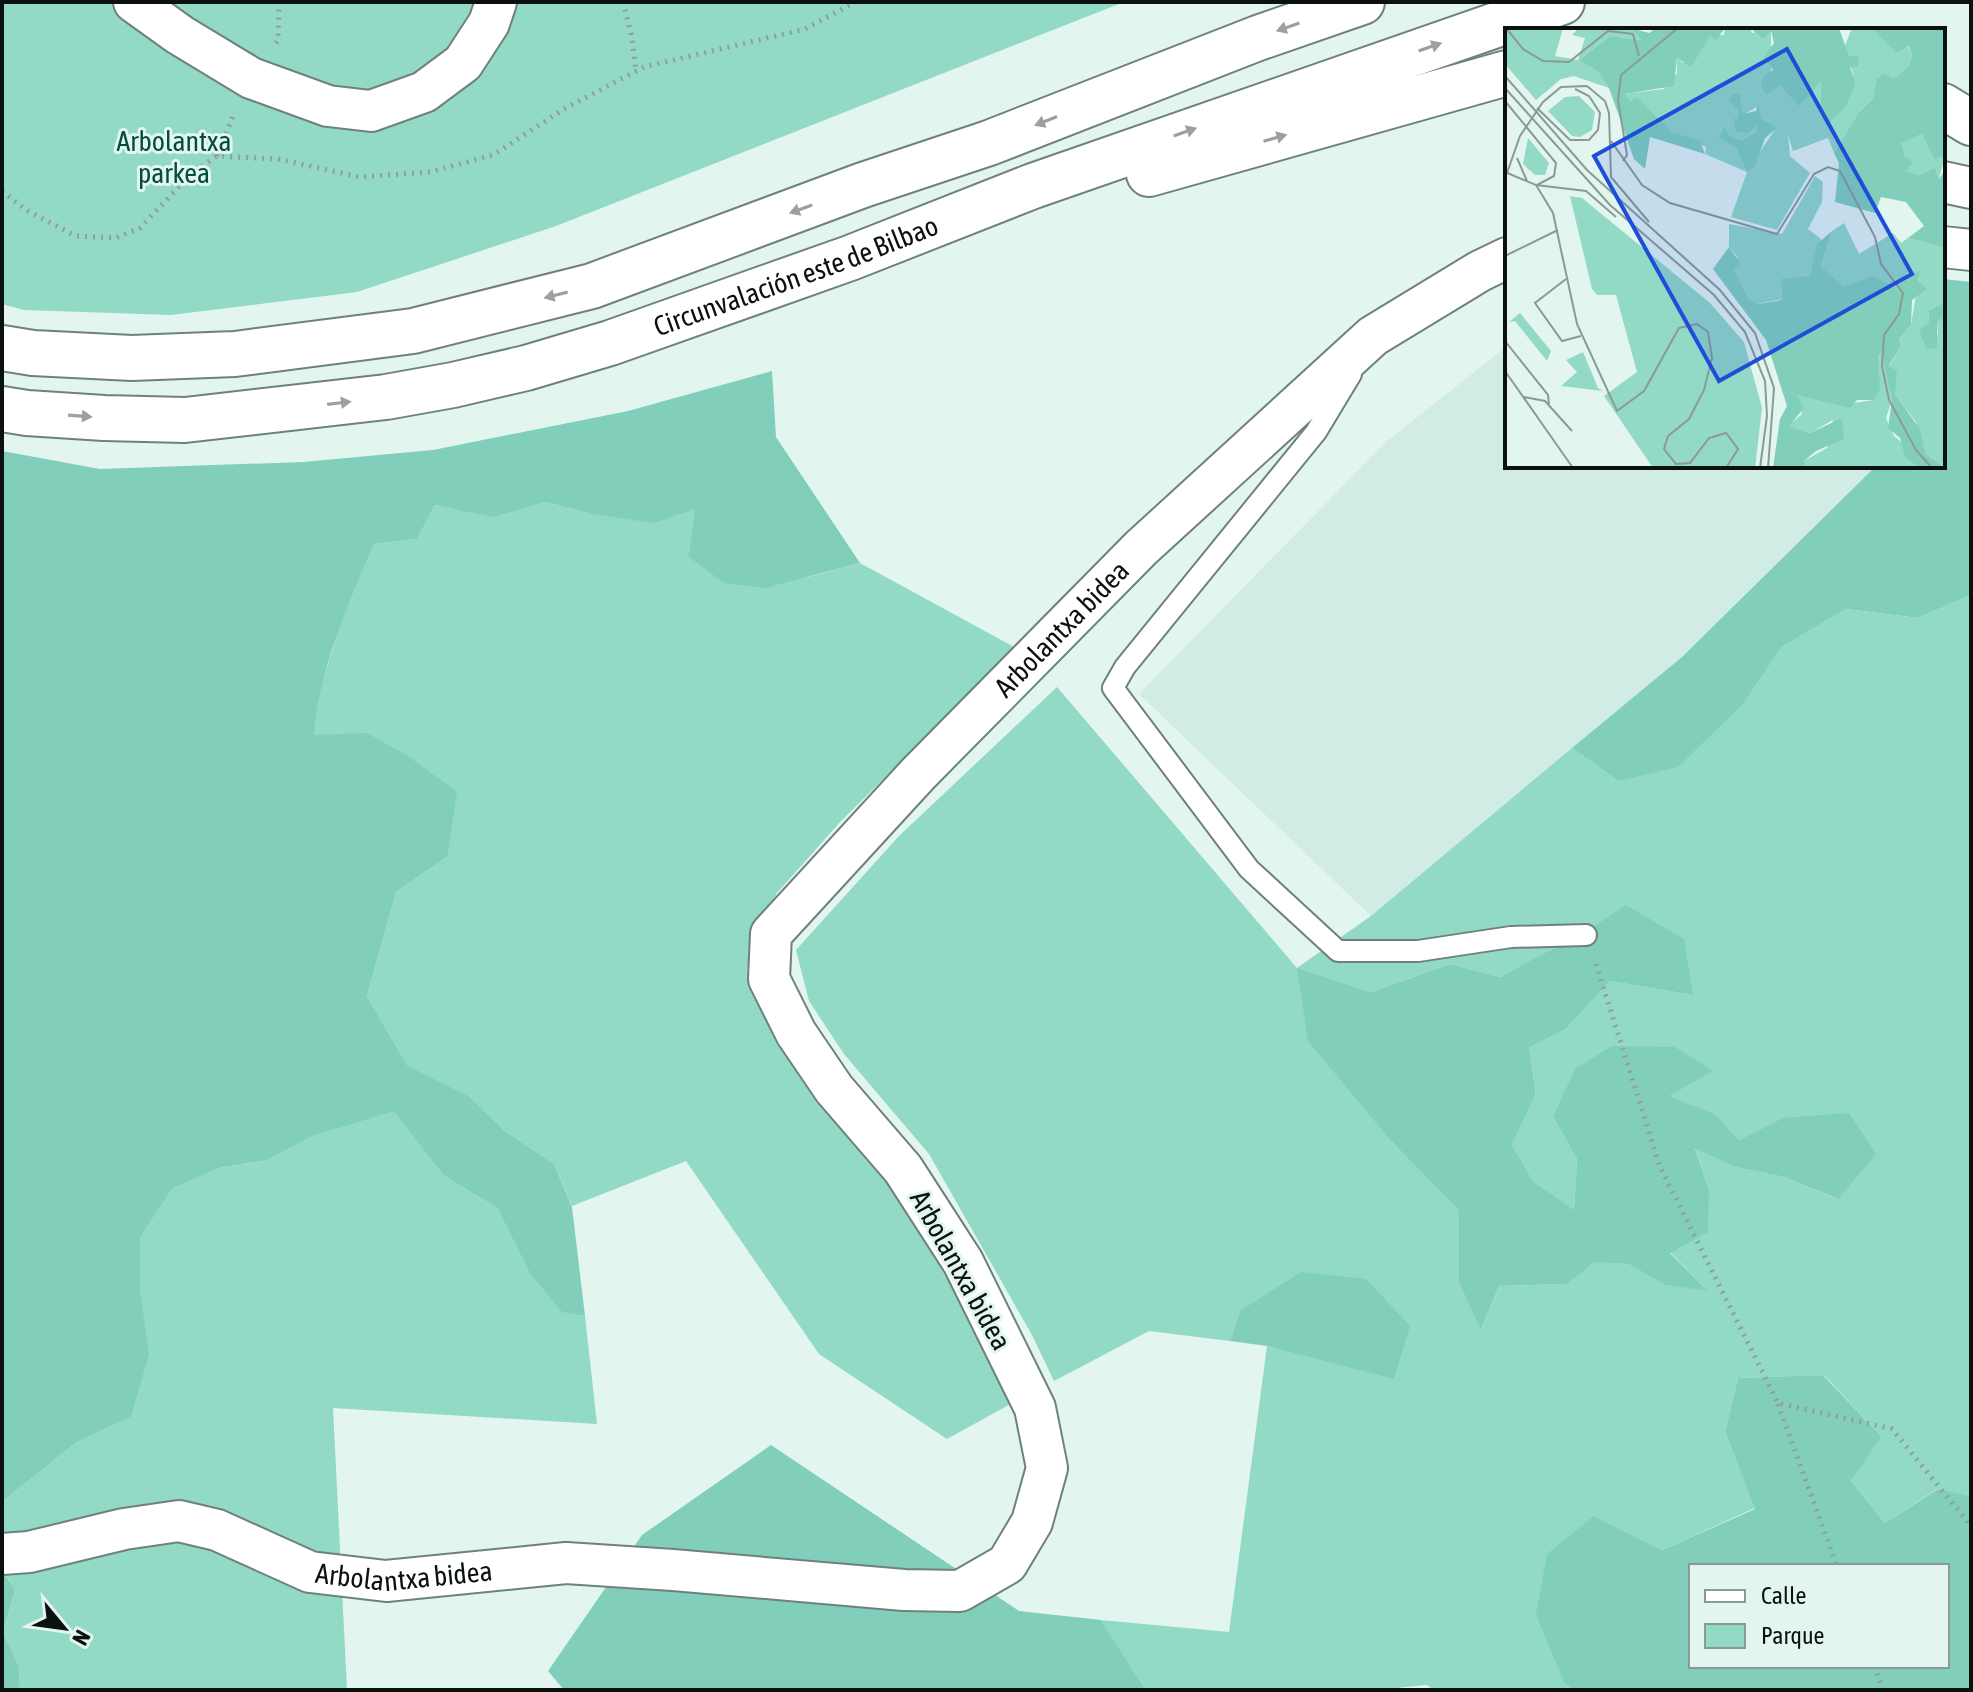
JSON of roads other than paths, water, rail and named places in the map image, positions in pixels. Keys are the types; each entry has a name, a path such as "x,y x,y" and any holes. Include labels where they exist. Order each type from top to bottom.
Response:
{"main road":[{"path":"863,185 1032,94 1267,2"},
{"path":"2,348 33,353 132,358 235,354 413,331 592,286 863,185 989,143 1258,38 1362,2"},
{"name":"Circunvalación este de Bilbao","path":"2,409 104,418 185,420 386,397 526,368 610,343 850,258 1033,186 1562,2"},
{"path":"850,258 1505,74"},
{"path":"1945,107 1971,123"}],"street":[{"path":"134,2 180,35 251,78 328,106 371,111 424,92 463,63 489,23 496,2"},
{"path":"1945,170 1971,169"},
{"path":"1945,182 1971,188"},
{"path":"1945,247 1971,250"},
{"name":"Arbolantxa bidea","path":"2,1554 29,1552 124,1529 179,1521 217,1530 310,1572 386,1581 566,1563 904,1590 960,1591 1007,1564 1032,1522 1047,1468 1035,1408 963,1262 903,1169 834,1089 796,1033 769,979 771,934 918,774 1141,548 1373,336 1505,259"}],"lane":[{"path":"1373,336 1316,432 1125,667 1113,688 1249,869 1338,951 1418,951 1511,937 1586,935"}],"park label":[{"name":"Arbolantxa parkea","path":"174,157"}]}
